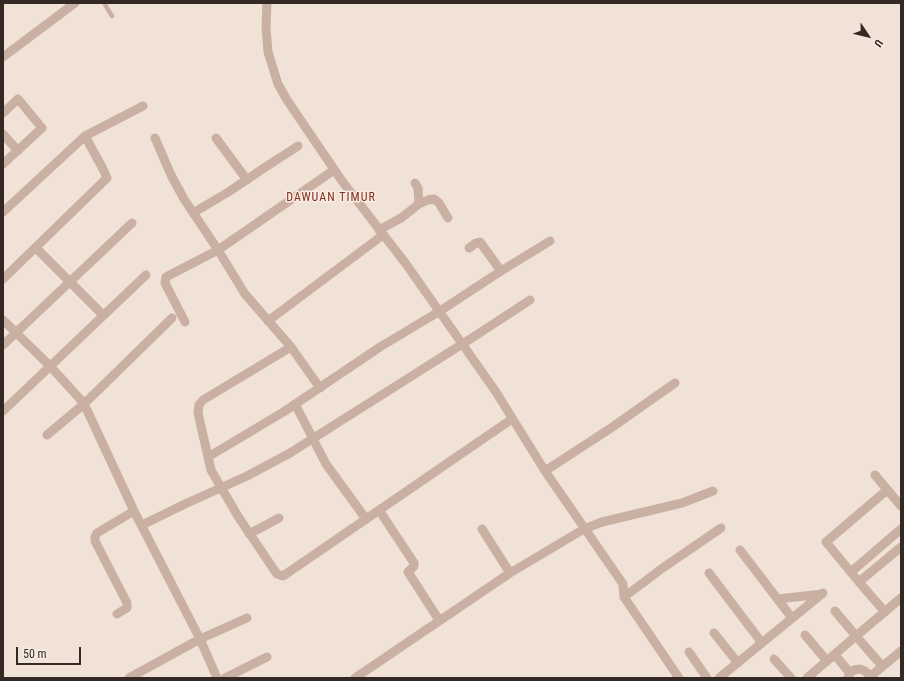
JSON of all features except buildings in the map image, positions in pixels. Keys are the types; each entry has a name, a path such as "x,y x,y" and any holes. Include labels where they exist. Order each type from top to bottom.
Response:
{"street":[{"path":"4,53 65,6 75,3"},
{"path":"267,3 266,27 268,49 278,84 334,170 406,264 496,392 545,471 623,584 624,597 679,678"},
{"path":"3,112 18,99 42,128 3,164"},
{"path":"3,212 85,136 143,106"},
{"path":"3,134 18,151"},
{"path":"3,279 106,178 103,169 85,136"},
{"path":"155,138 171,175 193,213 246,294 291,347 320,388"},
{"path":"216,138 247,180"},
{"path":"193,213 247,180 298,146"},
{"path":"185,322 165,283 165,279 168,275 218,250 334,170"},
{"path":"415,182 418,188 420,204"},
{"path":"268,321 381,232 420,204 434,199 439,203 448,218"},
{"path":"3,345 132,223"},
{"path":"208,457 295,404 380,347 550,241"},
{"path":"469,248 480,242 501,271"},
{"path":"36,248 103,315"},
{"path":"3,411 146,275"},
{"path":"142,525 221,488 290,453 530,300"},
{"path":"47,435 84,404 172,318"},
{"path":"3,320 50,366 84,404 99,433 134,511 200,639 217,678"},
{"path":"291,347 203,400 199,405 198,413 211,470 249,534 277,574 283,576 512,419"},
{"path":"545,471 611,428 675,383"},
{"path":"295,404 326,464 366,519"},
{"path":"875,475 901,506"},
{"path":"885,612 826,542 887,490"},
{"path":"355,678 510,573 584,529 602,522 682,503 713,491"},
{"path":"379,510 414,563 414,566 408,572 439,620"},
{"path":"117,614 127,608 127,603 95,542 94,537 97,533 134,511"},
{"path":"249,534 279,518"},
{"path":"482,528 510,573"},
{"path":"624,597 664,567 722,528"},
{"path":"851,572 901,529"},
{"path":"859,582 901,547"},
{"path":"740,550 792,618"},
{"path":"709,573 762,643"},
{"path":"719,678 823,593 778,599"},
{"path":"807,678 901,598"},
{"path":"835,610 882,666"},
{"path":"129,678 200,639 247,618"},
{"path":"714,633 738,663"},
{"path":"805,635 827,661"},
{"path":"834,654 849,675 854,670 860,669 872,677 882,666 901,651"},
{"path":"689,652 708,678"},
{"path":"225,678 267,657"},
{"path":"774,659 791,678"}],"lane":[{"path":"104,3 112,16"}],"district":[{"name":"DAWUAN TIMUR","path":"331,198"}]}
